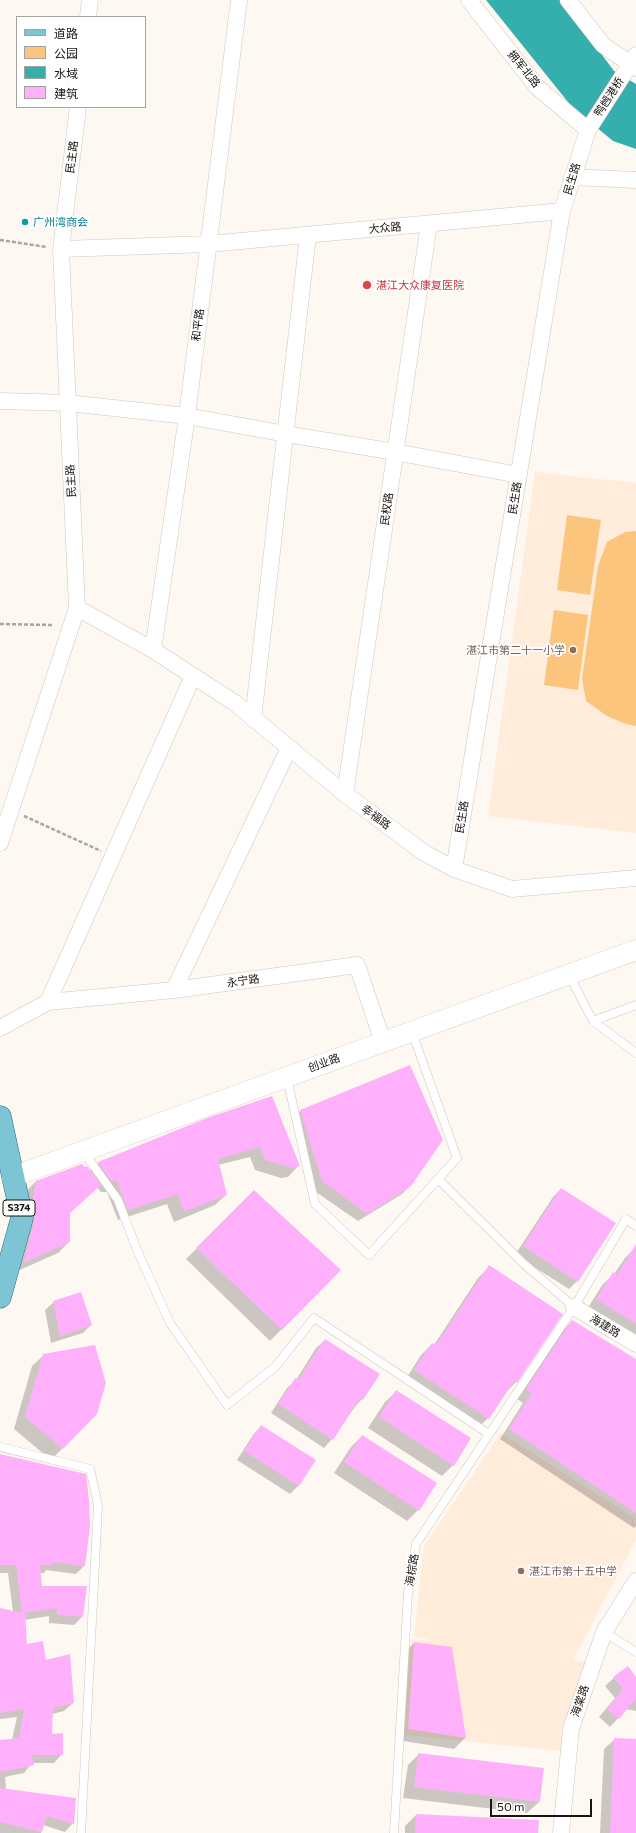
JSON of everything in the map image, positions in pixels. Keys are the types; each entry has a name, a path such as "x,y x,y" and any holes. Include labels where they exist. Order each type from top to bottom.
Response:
{"main road":[{"name":"S374","path":"0,1117 22,1218 0,1297"}],"street":[{"path":"88,16 90,0"},
{"name":"和平路","path":"153,650 187,416 239,0"},
{"name":"拥军北路","path":"469,0 537,86 588,130"},
{"path":"568,0 602,45 634,63"},
{"name":"鸭乸港桥","path":"588,130 634,63"},
{"name":"民主路","path":"0,843 77,608 61,249 78,108"},
{"name":"民生路","path":"454,869 562,211 588,130"},
{"path":"572,177 636,180"},
{"name":"大众路","path":"61,249 208,244 562,211"},
{"name":"民权路","path":"345,794 429,224"},
{"path":"253,719 308,235"},
{"path":"0,401 68,403 187,416 518,475"},
{"name":"幸福路","path":"77,608 153,650 235,703 345,794 423,852 454,869 512,889 636,878"},
{"path":"0,1028 48,1002 193,676"},
{"path":"174,990 288,748"},
{"name":"创业路","path":"12,1177 636,950"},
{"name":"永宁路","path":"48,1002 174,990 357,965 383,1042"},
{"name":"海建路","path":"574,1307 636,1344"},
{"name":"海棠路","path":"561,1833 571,1729 604,1632 636,1581"}],"lane":[{"path":"569,975 593,1021 636,1053"},
{"path":"593,1021 636,1005"},
{"path":"287,1077 315,1204 369,1255 457,1158 412,1032"},
{"path":"83,1151 118,1200 137,1250 170,1323 227,1405 275,1367 314,1318 490,1434"},
{"path":"438,1179 523,1263 574,1307"},
{"name":"海棕路","path":"394,1833 408,1594 416,1544 574,1307 626,1219 636,1226"},
{"path":"0,1447 90,1469 98,1505 81,1833"},
{"path":"604,1632 636,1652"}],"path":[{"path":"0,240 61,249"},
{"path":"0,624 54,626"},
{"path":"11,810 112,857"}],"shaded area":[{"name":"湛江市第二十一小学","path":"535,472 636,483 636,833 488,816"},
{"name":"湛江市第十五中学","path":"501,1433 636,1519 636,1540 573,1660 588,1662 561,1751 404,1735 411,1639 434,1641 414,1636 424,1546"}],"green space":[{"path":"567,515 601,520 590,595 557,590"},
{"path":"636,531 636,726 626,724 607,716 586,701 582,679 598,566 607,542 625,532"},
{"path":"554,610 588,615 578,690 544,685"}],"water":[{"path":"486,0 561,0 614,71 636,84 636,149 613,141 572,107"}],"building":[{"path":"410,1065 443,1140 411,1186 367,1214 322,1181 300,1110"},
{"path":"272,1096 300,1166 292,1168 265,1160 260,1147 218,1159 227,1195 184,1212 178,1194 128,1210 117,1181 111,1181 98,1162 207,1118"},
{"path":"82,1164 85,1167 87,1166 101,1185 70,1213 70,1242 24,1263 34,1221 32,1205 36,1181"},
{"path":"561,1188 616,1223 578,1282 523,1246"},
{"path":"254,1190 341,1270 282,1330 196,1248"},
{"path":"636,1244 636,1324 596,1299 613,1272 617,1275"},
{"path":"489,1265 563,1314 517,1383 514,1381 489,1419 414,1370 432,1343 436,1345"},
{"path":"81,1292 92,1325 60,1336 53,1301"},
{"path":"572,1320 636,1359 636,1513 509,1429 532,1393 526,1389"},
{"path":"325,1339 380,1374 363,1400 360,1398 333,1440 278,1404 295,1378 298,1380"},
{"path":"95,1345 106,1383 97,1414 63,1449 25,1417 43,1354"},
{"path":"396,1390 471,1438 454,1466 379,1417"},
{"path":"261,1425 316,1460 299,1486 244,1451"},
{"path":"362,1435 437,1483 419,1511 344,1462"},
{"path":"0,1454 86,1474 90,1527 85,1566 53,1562 53,1565 40,1565 42,1586 87,1586 83,1617 57,1615 57,1608 25,1613 27,1644 43,1641 46,1660 70,1654 74,1703 53,1708 52,1734 63,1733 63,1755 32,1755 34,1765 0,1772 0,1740 19,1738 24,1709 0,1713 0,1608 22,1613 16,1565 0,1565"},
{"path":"414,1642 452,1647 466,1738 408,1729"},
{"path":"628,1666 636,1677 636,1698 619,1719 607,1709 623,1689 613,1677"},
{"path":"614,1738 636,1739 636,1833 610,1833"},
{"path":"418,1753 544,1768 540,1802 414,1787"},
{"path":"0,1788 76,1798 74,1824 47,1816 42,1832 0,1822"},
{"path":"416,1814 539,1820 538,1833 415,1833"}],"place":[{"name":"广州湾商会","path":"25,222"},
{"name":"湛江大众康复医院","path":"367,285"},
{"name":"湛江市第二十一小学","path":"573,650"},
{"name":"湛江市第十五中学","path":"521,1571"}]}
